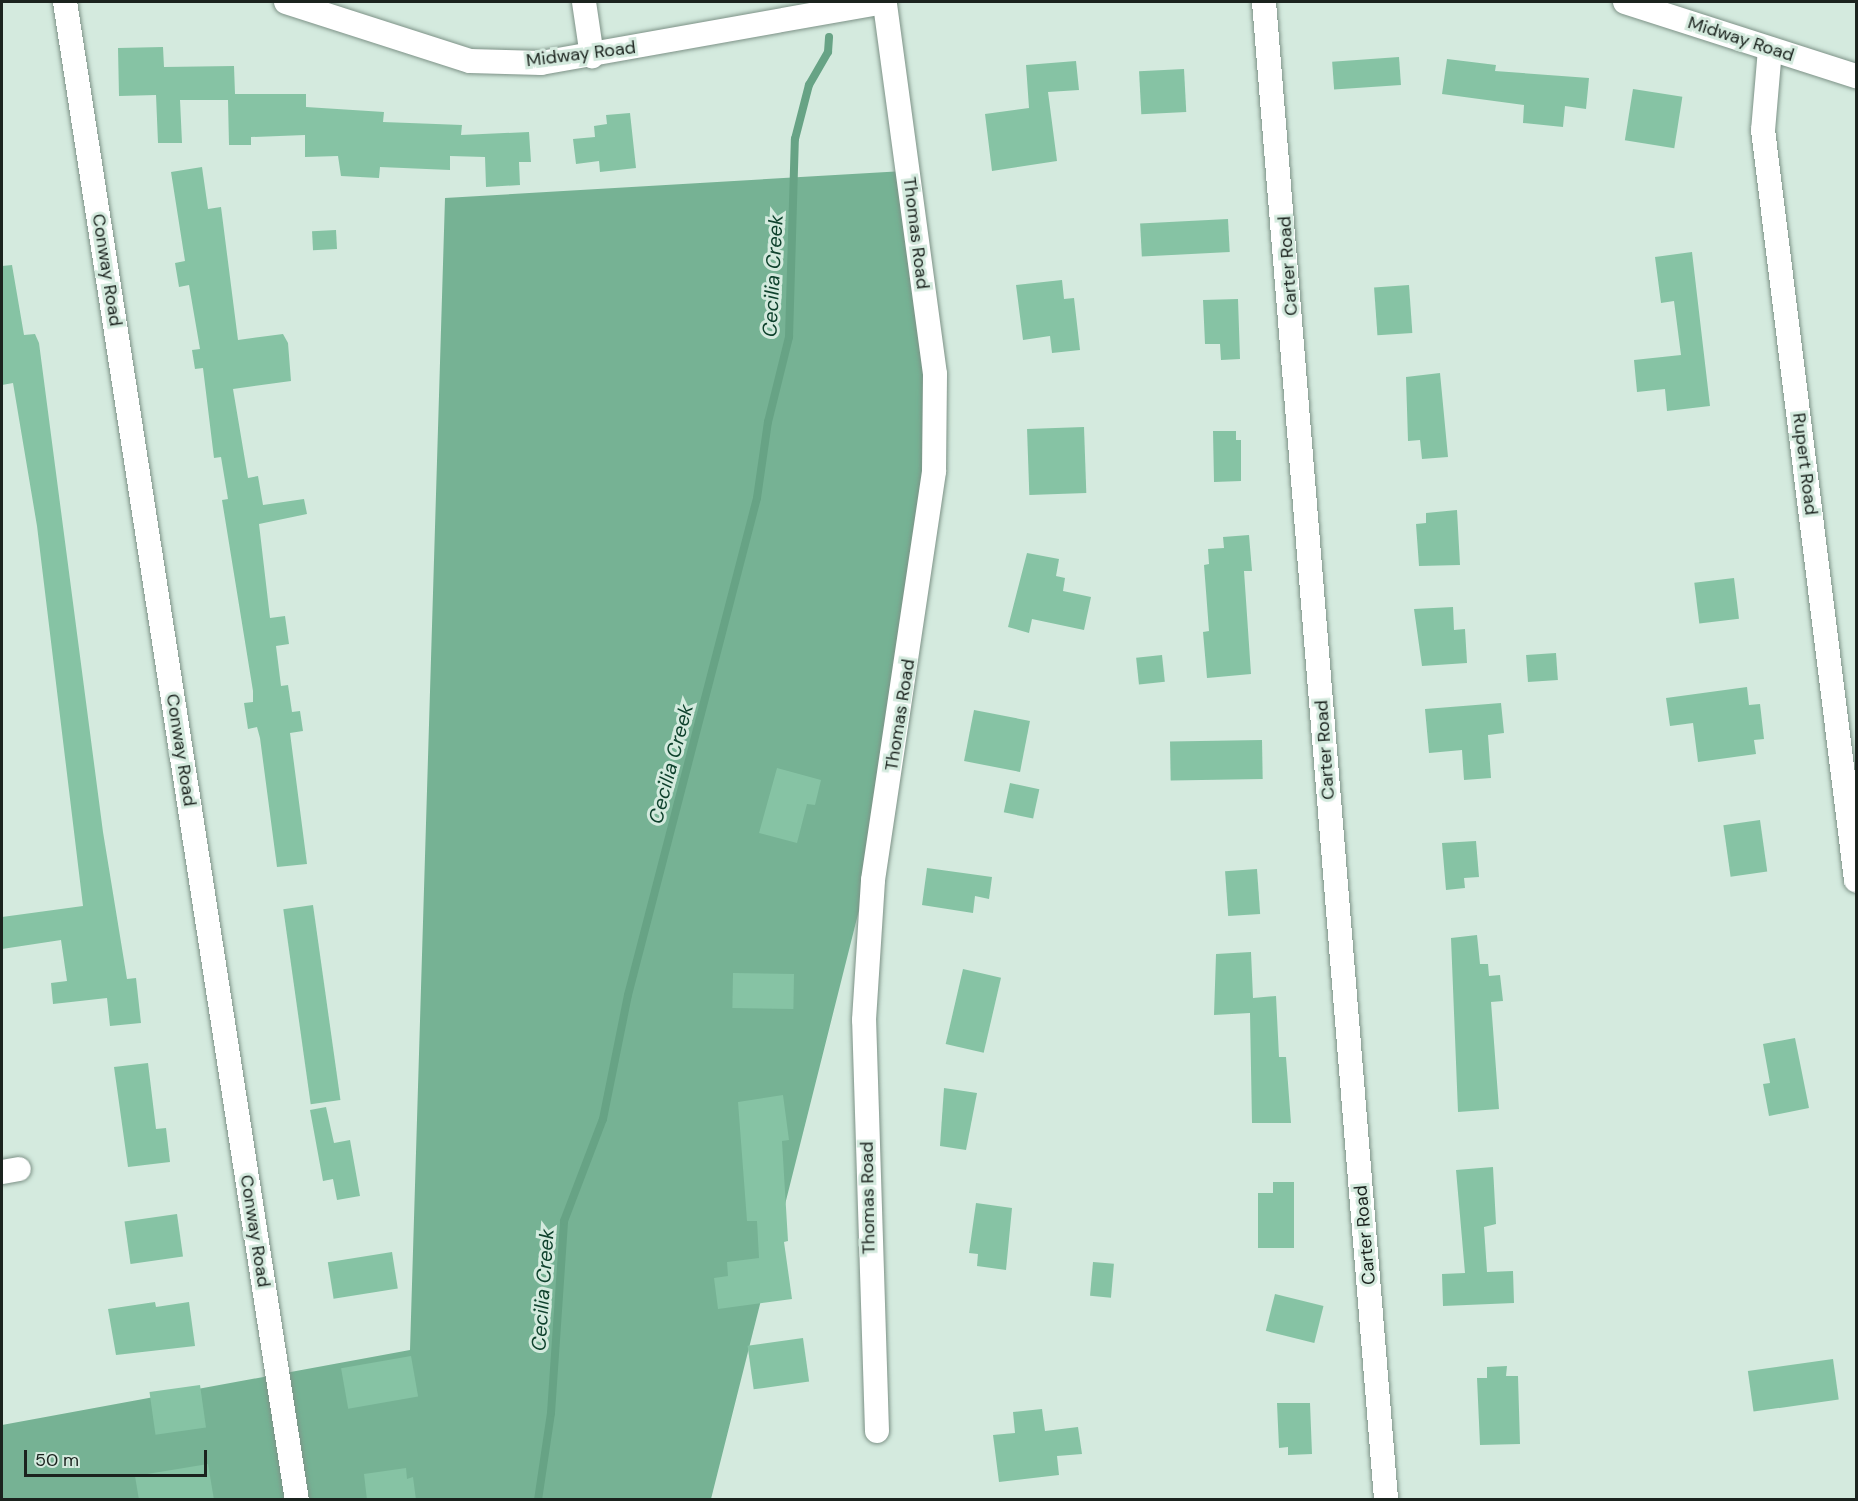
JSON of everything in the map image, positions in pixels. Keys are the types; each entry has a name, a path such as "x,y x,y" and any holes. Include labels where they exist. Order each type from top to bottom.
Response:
{"street":[{"name":"Conway Road","path":"66,2 297,1500"},
{"name":"Midway Road","path":"286,2 470,61 541,63 592,56 884,2"},
{"path":"584,2 592,56"},
{"name":"Thomas Road","path":"877,1431 864,1020 873,880 932,483 935,374 884,2"},
{"name":"Carter Road","path":"1264,2 1386,1500"},
{"name":"Midway Road","path":"1625,2 1857,76"},
{"name":"Rupert Road","path":"1770,49 1763,130 1857,880"}],"green space":[{"path":"904,171 939,455 896,763 711,1499 2,1500 2,1425 410,1350 445,198"}],"building":[{"path":"163,47 164,67 234,66 235,94 306,94 306,107 384,112 383,122 462,125 461,135 529,132 531,162 519,162 520,185 486,187 485,157 450,156 450,170 380,167 379,178 341,176 338,156 305,157 305,135 251,137 251,145 229,145 228,100 180,100 182,143 158,143 156,95 119,96 118,48"},
{"path":"1399,57 1401,85 1334,90 1332,62"},
{"path":"1447,59 1496,65 1495,71 1589,78 1586,109 1565,106 1563,127 1523,123 1524,105 1442,94"},
{"path":"1076,61 1079,90 1048,92 1057,161 992,171 985,114 1029,108 1026,65"},
{"path":"1184,69 1186,112 1141,114 1139,71"},
{"path":"1633,89 1682,97 1674,148 1625,140"},
{"path":"630,113 636,168 600,172 599,161 576,164 573,139 595,137 594,126 607,124 606,115"},
{"path":"202,167 208,209 221,207 238,340 283,334 288,343 291,381 233,389 248,478 258,476 263,505 304,499 307,514 259,524 270,618 285,616 289,644 276,646 281,686 288,685 292,712 300,711 303,731 290,733 307,864 277,867 260,738 257,727 248,729 244,703 253,702 253,691 222,500 228,499 221,457 214,458 203,368 195,369 192,350 200,349 189,285 179,287 175,263 185,261 171,172"},
{"path":"1228,219 1230,252 1142,257 1140,224"},
{"path":"336,230 337,249 313,250 312,231"},
{"path":"1692,252 1710,406 1667,411 1665,389 1637,392 1634,360 1681,355 1674,301 1661,303 1655,257"},
{"path":"12,265 24,335 35,334 39,343 103,832 127,979 136,978 141,1023 110,1026 107,998 53,1004 51,983 67,981 61,940 2,949 2,917 83,906 37,526 13,383 2,385 2,266"},
{"path":"1062,280 1064,299 1074,298 1080,350 1052,353 1050,336 1023,340 1016,285"},
{"path":"1409,285 1412,333 1377,335 1374,287"},
{"path":"1238,299 1240,359 1221,360 1220,344 1205,344 1203,300"},
{"path":"1440,373 1448,457 1422,459 1420,440 1408,441 1406,377"},
{"path":"1084,427 1086,493 1029,495 1027,429"},
{"path":"1213,431 1236,431 1236,440 1241,440 1241,481 1214,482"},
{"path":"1457,510 1460,565 1419,566 1416,524 1426,523 1426,513"},
{"path":"1249,535 1252,571 1244,571 1251,674 1207,678 1203,632 1209,631 1204,565 1209,564 1208,549 1224,548 1223,537"},
{"path":"1027,553 1059,559 1056,576 1065,578 1063,591 1091,597 1084,630 1032,619 1029,633 1008,627"},
{"path":"1734,578 1739,619 1699,624 1694,583"},
{"path":"1453,607 1454,630 1465,629 1467,663 1422,666 1414,609"},
{"path":"1556,653 1558,680 1528,682 1526,655"},
{"path":"1162,655 1165,682 1139,685 1136,658"},
{"path":"1747,687 1749,705 1760,704 1764,739 1754,740 1756,754 1698,762 1693,723 1670,726 1666,698"},
{"path":"1501,703 1504,733 1488,735 1491,778 1464,780 1462,750 1429,753 1425,709"},
{"path":"974,710 1030,721 1020,772 964,761"},
{"path":"1262,740 1263,779 1171,781 1170,742"},
{"path":"777,768 821,780 815,805 807,804 797,843 759,833"},
{"path":"1010,783 1039,789 1033,819 1004,812"},
{"path":"1760,820 1767,871 1731,877 1723,825"},
{"path":"1476,841 1479,877 1464,878 1465,888 1446,890 1442,843"},
{"path":"927,868 992,877 989,899 975,896 973,913 922,905"},
{"path":"1257,869 1260,914 1228,916 1225,871"},
{"path":"313,905 340,1100 311,1104 283,909"},
{"path":"1477,935 1480,964 1488,964 1489,976 1500,975 1503,1001 1491,1002 1499,1109 1458,1112 1451,938"},
{"path":"1251,952 1253,998 1276,996 1279,1057 1286,1057 1291,1123 1252,1123 1250,1013 1214,1015 1216,954"},
{"path":"963,969 1001,978 984,1053 946,1044"},
{"path":"733,973 794,974 793,1009 732,1008"},
{"path":"1795,1038 1809,1108 1769,1116 1763,1084 1770,1083 1763,1044"},
{"path":"148,1063 156,1129 166,1128 170,1162 128,1167 114,1067"},
{"path":"944,1088 977,1093 966,1150 940,1146"},
{"path":"783,1095 789,1140 782,1141 788,1241 784,1242 792,1299 718,1309 714,1278 728,1276 727,1262 759,1258 757,1221 747,1221 738,1102"},
{"path":"326,1107 334,1143 350,1140 360,1196 337,1200 333,1179 323,1181 310,1110"},
{"path":"1493,1167 1496,1224 1484,1227 1487,1272 1513,1271 1514,1303 1443,1306 1442,1274 1465,1273 1456,1170"},
{"path":"1273,1182 1294,1182 1294,1248 1258,1248 1258,1193 1273,1193"},
{"path":"976,1203 1012,1208 1006,1270 977,1266 978,1254 969,1253"},
{"path":"177,1214 183,1257 131,1264 125,1221"},
{"path":"392,1252 398,1289 334,1299 328,1262"},
{"path":"1093,1262 1114,1264 1111,1298 1090,1296"},
{"path":"1275,1294 1324,1306 1314,1343 1266,1331"},
{"path":"155,1302 156,1307 189,1302 195,1346 116,1355 108,1309"},
{"path":"803,1338 809,1382 754,1389 748,1346"},
{"path":"411,1356 418,1396 348,1409 341,1368"},
{"path":"1833,1359 1839,1400 1754,1412 1748,1371"},
{"path":"1507,1366 1506,1376 1518,1376 1520,1444 1480,1445 1477,1378 1487,1378 1487,1367"},
{"path":"200,1385 206,1428 155,1435 149,1392"},
{"path":"1277,1403 1310,1403 1312,1454 1288,1455 1288,1447 1279,1448"},
{"path":"1042,1409 1045,1431 1078,1427 1082,1454 1057,1456 1059,1475 999,1482 993,1435 1015,1433 1013,1412"},
{"path":"208,1464 214,1500 139,1500 135,1476"},
{"path":"406,1468 407,1479 413,1477 416,1500 367,1500 364,1474"}],"waterway":[{"name":"Cecilia Creek","path":"538,1500 551,1413 564,1221 603,1119 628,995 757,498 768,422 789,337 795,139 809,85 828,52 829,37"}]}
